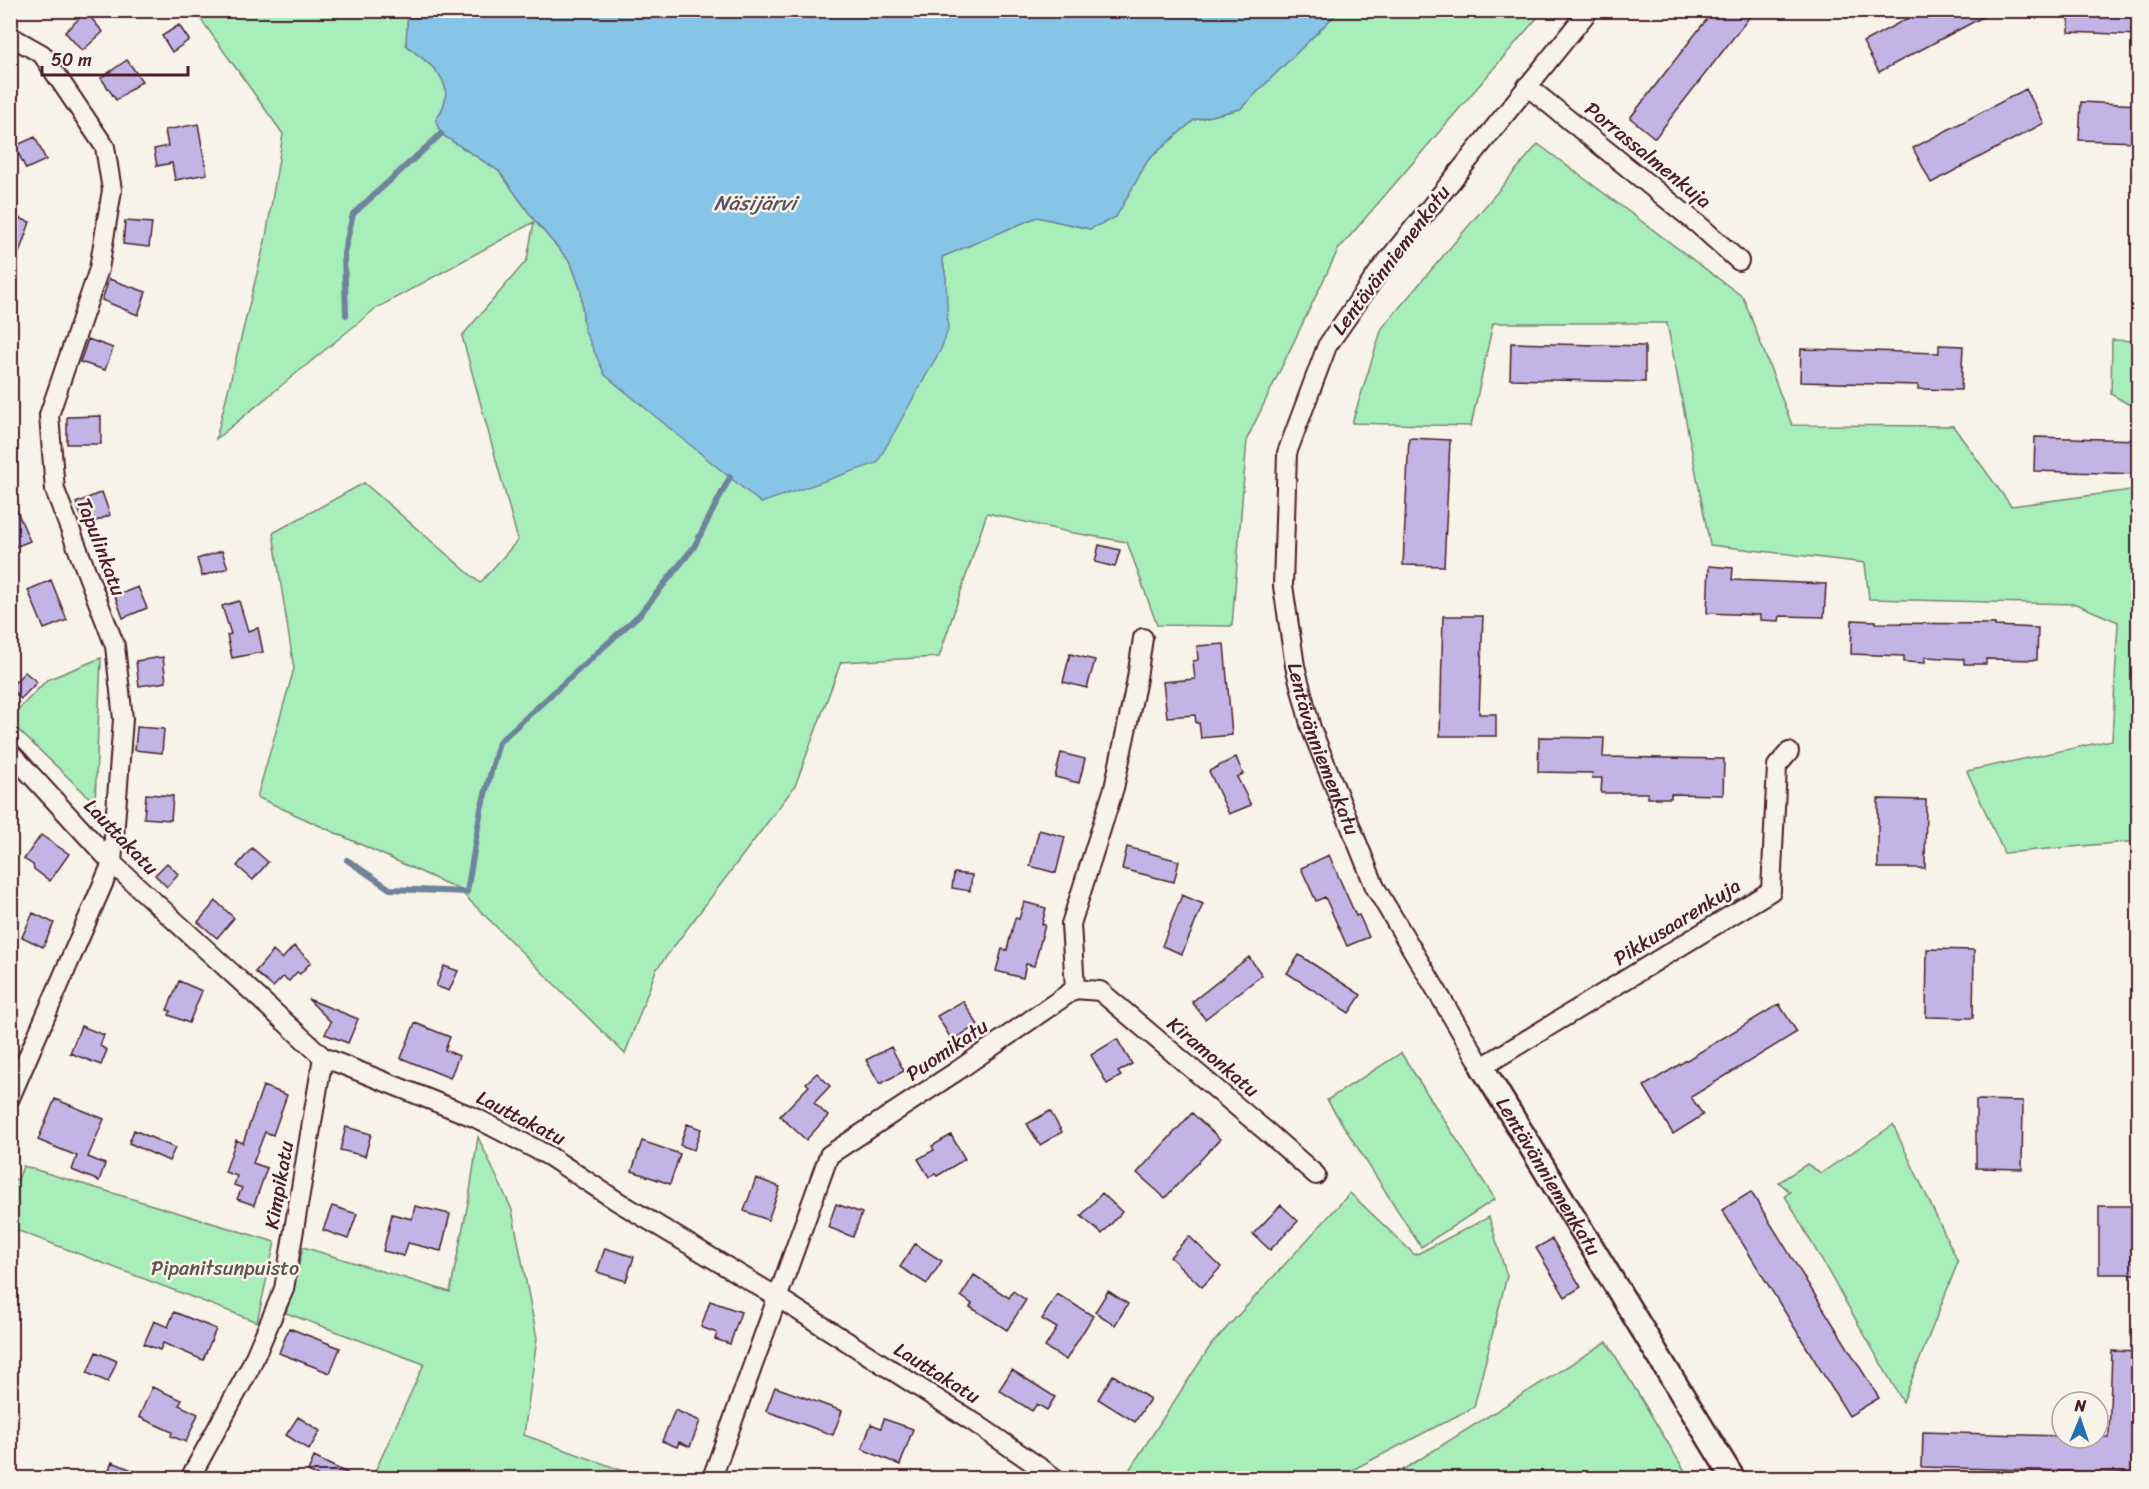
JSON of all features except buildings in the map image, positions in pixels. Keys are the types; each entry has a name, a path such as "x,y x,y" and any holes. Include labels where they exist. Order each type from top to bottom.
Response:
{"street":[{"name":"Lentävänniemenkatu","path":"1589,10 1380,270 1327,346 1287,453 1283,586 1295,666 1311,728 1375,887 1733,1479"},
{"name":"Tapulinkatu","path":"10,36 42,54 105,147 112,190 99,269 49,415 55,490 115,646 123,719 112,863 10,1098"},
{"name":"Porrassalmenkuja","path":"1527,86 1700,225 1739,261"},
{"path":"1075,989 1071,924 1114,788 1136,684 1143,638"},
{"name":"Lauttakatu","path":"10,752 112,863 323,1057 476,1118 549,1155 617,1201 777,1297 975,1423 1055,1479"},
{"name":"Pikkusaarenkuja","path":"1482,1067 1771,891 1777,766 1789,752"},
{"name":"Kiramonkatu","path":"1075,989 1100,991 1316,1175"},
{"name":"Puomikatu","path":"712,1479 829,1155 957,1071 1075,989"},
{"name":"Kimpikatu","path":"190,1479 250,1368 284,1289 323,1057"}],"green space":[{"path":"195,11 408,11 406,45 434,69 445,86 446,96 436,120 441,134 499,171 535,221 571,263 581,291 584,329 730,477 761,503 946,278 942,257 1037,217 1089,229 1116,217 1148,160 1194,120 1240,109 1339,11 1543,11 1338,250 1247,439 1232,626 1157,625 1127,542 1068,532 987,513 939,657 841,662 795,786 656,970 625,1054 458,889 257,797 294,669 273,533 364,483 480,583 518,540 462,336 527,260 534,222 375,309 216,439 266,237 283,134"},
{"path":"1538,144 1743,297 1792,425 1953,426 2011,506 2138,489 2138,841 2004,853 1967,771 2112,740 2118,622 2076,604 1869,599 1865,563 1710,545 1667,323 1493,323 1471,426 1352,423 1382,328"},
{"path":"2112,340 2138,341 2138,405 2128,404 2111,394"},
{"path":"101,658 95,803 11,723 10,718 47,680"},
{"path":"1401,1053 1495,1199 1421,1247 1327,1100"},
{"path":"1893,1125 1958,1262 1903,1402 1785,1196 1790,1192 1779,1182 1807,1164 1821,1173"},
{"path":"478,1137 512,1210 537,1338 524,1435 643,1478 372,1478 424,1364 286,1313 303,1247 450,1292 469,1198"},
{"name":"Pipanitsunpuisto","path":"23,1166 275,1242 257,1322 11,1228 11,1178 18,1180"},
{"path":"1350,1193 1415,1255 1489,1217 1507,1276 1474,1407 1337,1478 1124,1478 1211,1345"},
{"path":"1606,1342 1689,1478 1390,1478"}],"water":[{"name":"Näsijärvi","path":"408,10 1339,11 1240,109 1194,120 1148,160 1116,217 1090,229 1037,217 942,257 946,278 948,330 941,349 877,463 761,503 605,375 584,329 581,291 571,263 535,221 499,171 441,134 436,120 446,96 445,86 434,69 406,45"}],"waterway":[{"path":"346,315 344,253 353,214 441,134"},
{"path":"347,860 390,889 467,892 481,809 499,742 640,614 694,547 730,477"}]}
